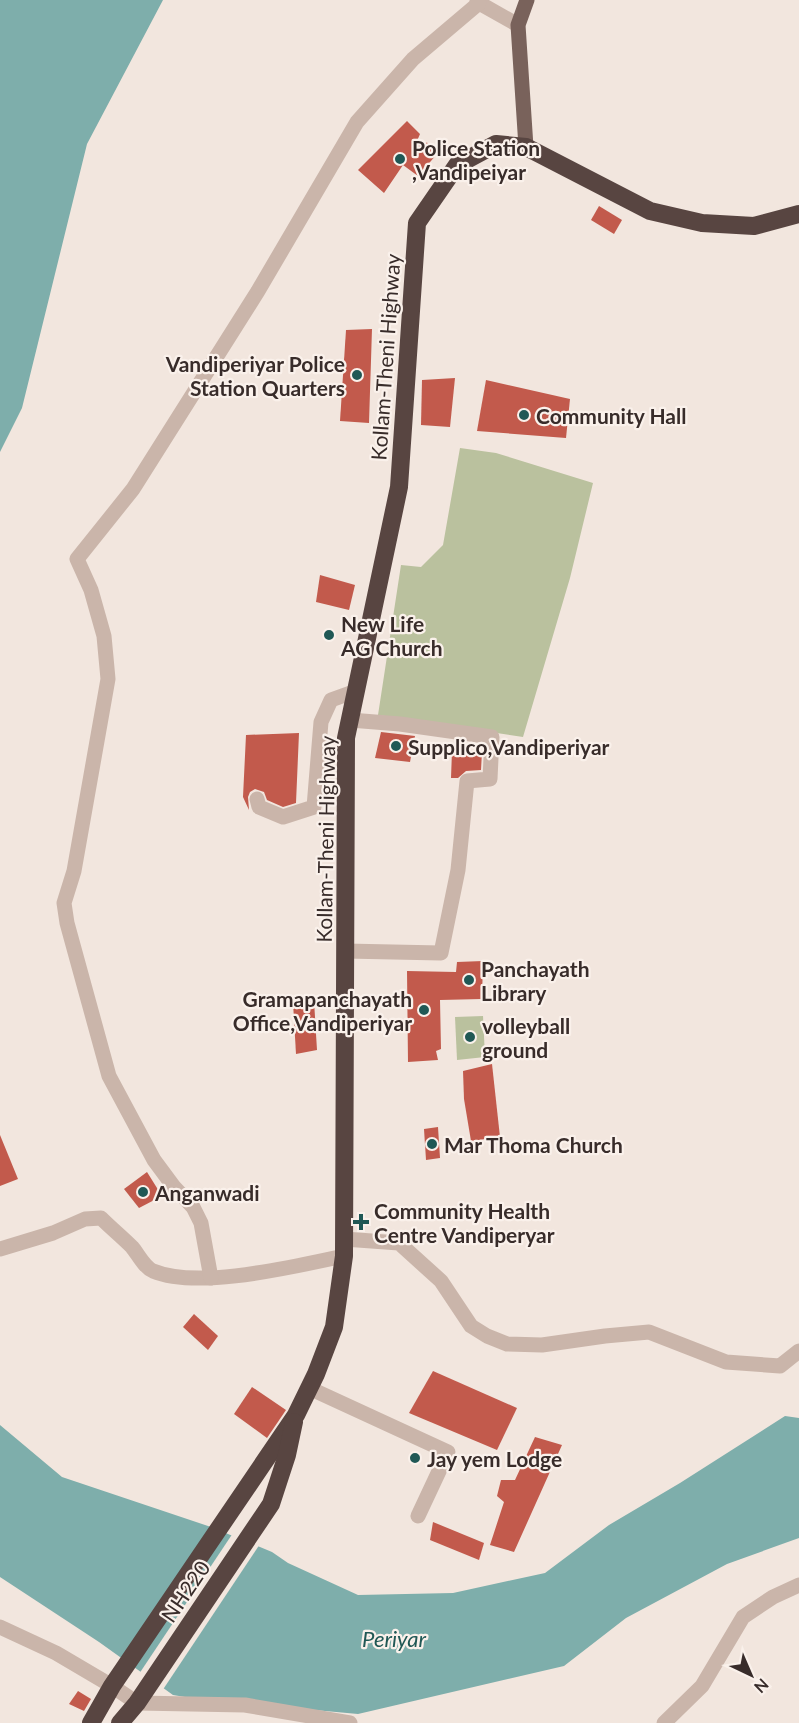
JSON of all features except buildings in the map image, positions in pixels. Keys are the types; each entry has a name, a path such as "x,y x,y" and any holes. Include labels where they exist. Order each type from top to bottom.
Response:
{"highway":[{"name":"Kollam-Theni Highway","path":"296,1414 316,1374 334,1327 344,1247 348,1047 348,975 345,951 346,738 399,487 417,223 457,165 496,144 526,147"},
{"path":"526,147 650,211 702,223 754,226 799,214"},
{"name":"NH220","path":"91,1723 112,1686 296,1414"},
{"name":"NH220","path":"137,1703 271,1504 287,1455 296,1414"},
{"path":"120,1723 137,1703"}],"main road":[{"path":"526,147 518,25 527,0"}],"street":[{"path":"211,1278 201,1223 193,1207 153,1160 109,1076 67,923 64,903 74,871 108,679 104,636 91,590 78,559 133,489 258,291 357,122 413,59 478,2 518,25"},
{"path":"257,799 259,807 283,817 314,807 321,722 331,700 356,691"},
{"path":"345,951 441,953 458,870 467,781 490,779 493,744 492,737 400,724 350,720"},
{"path":"0,1249 53,1233 85,1219 101,1218 131,1246 150,1270 174,1277 211,1278 264,1272 344,1247 399,1243 441,1281 471,1326 507,1344 542,1346 649,1332 726,1362 780,1366 798,1353"},
{"path":"309,1388 448,1452 418,1516"},
{"path":"664,1723 702,1686 743,1617 773,1597 799,1586"},
{"path":"0,1627 56,1653 137,1703 245,1705 350,1723"}],"green space":[{"path":"460,448 496,453 593,483 570,578 523,737 378,715 401,565 421,567 443,545"},
{"name":"volleyball ground","path":"483,1016 485,1057 457,1060 455,1017"}],"water":[{"path":"0,0 163,0 87,144 22,408 0,452"},
{"name":"Periyar","path":"785,1416 799,1418 799,1538 727,1564 626,1618 564,1666 358,1714 203,1700 173,1695 99,1642 0,1577 0,1425 62,1477 211,1527 272,1552 288,1563 358,1595 453,1593 545,1573 609,1525"}],"pier":[{"path":"233,1533 260,1544 162,1691 139,1674"}],"place":[{"name":"Police Station ,Vandipeiyar","path":"400,159"},
{"name":"Vandiperiyar Police Station Quarters","path":"357,375"},
{"name":"Community Hall","path":"524,415"},
{"name":"New Life AG Church","path":"329,635"},
{"name":"Supplico,Vandiperiyar","path":"396,746"},
{"name":"Panchayath Library","path":"469,980"},
{"name":"Gramapanchayath Office,Vandiperiyar","path":"424,1010"},
{"name":"volleyball ground","path":"470,1037"},
{"name":"Mar Thoma Church","path":"432,1144"},
{"name":"Anganwadi","path":"143,1192"},
{"name":"Community Health Centre Vandiperyar","path":"361,1222"},
{"name":"Jay yem Lodge","path":"415,1458"}]}
